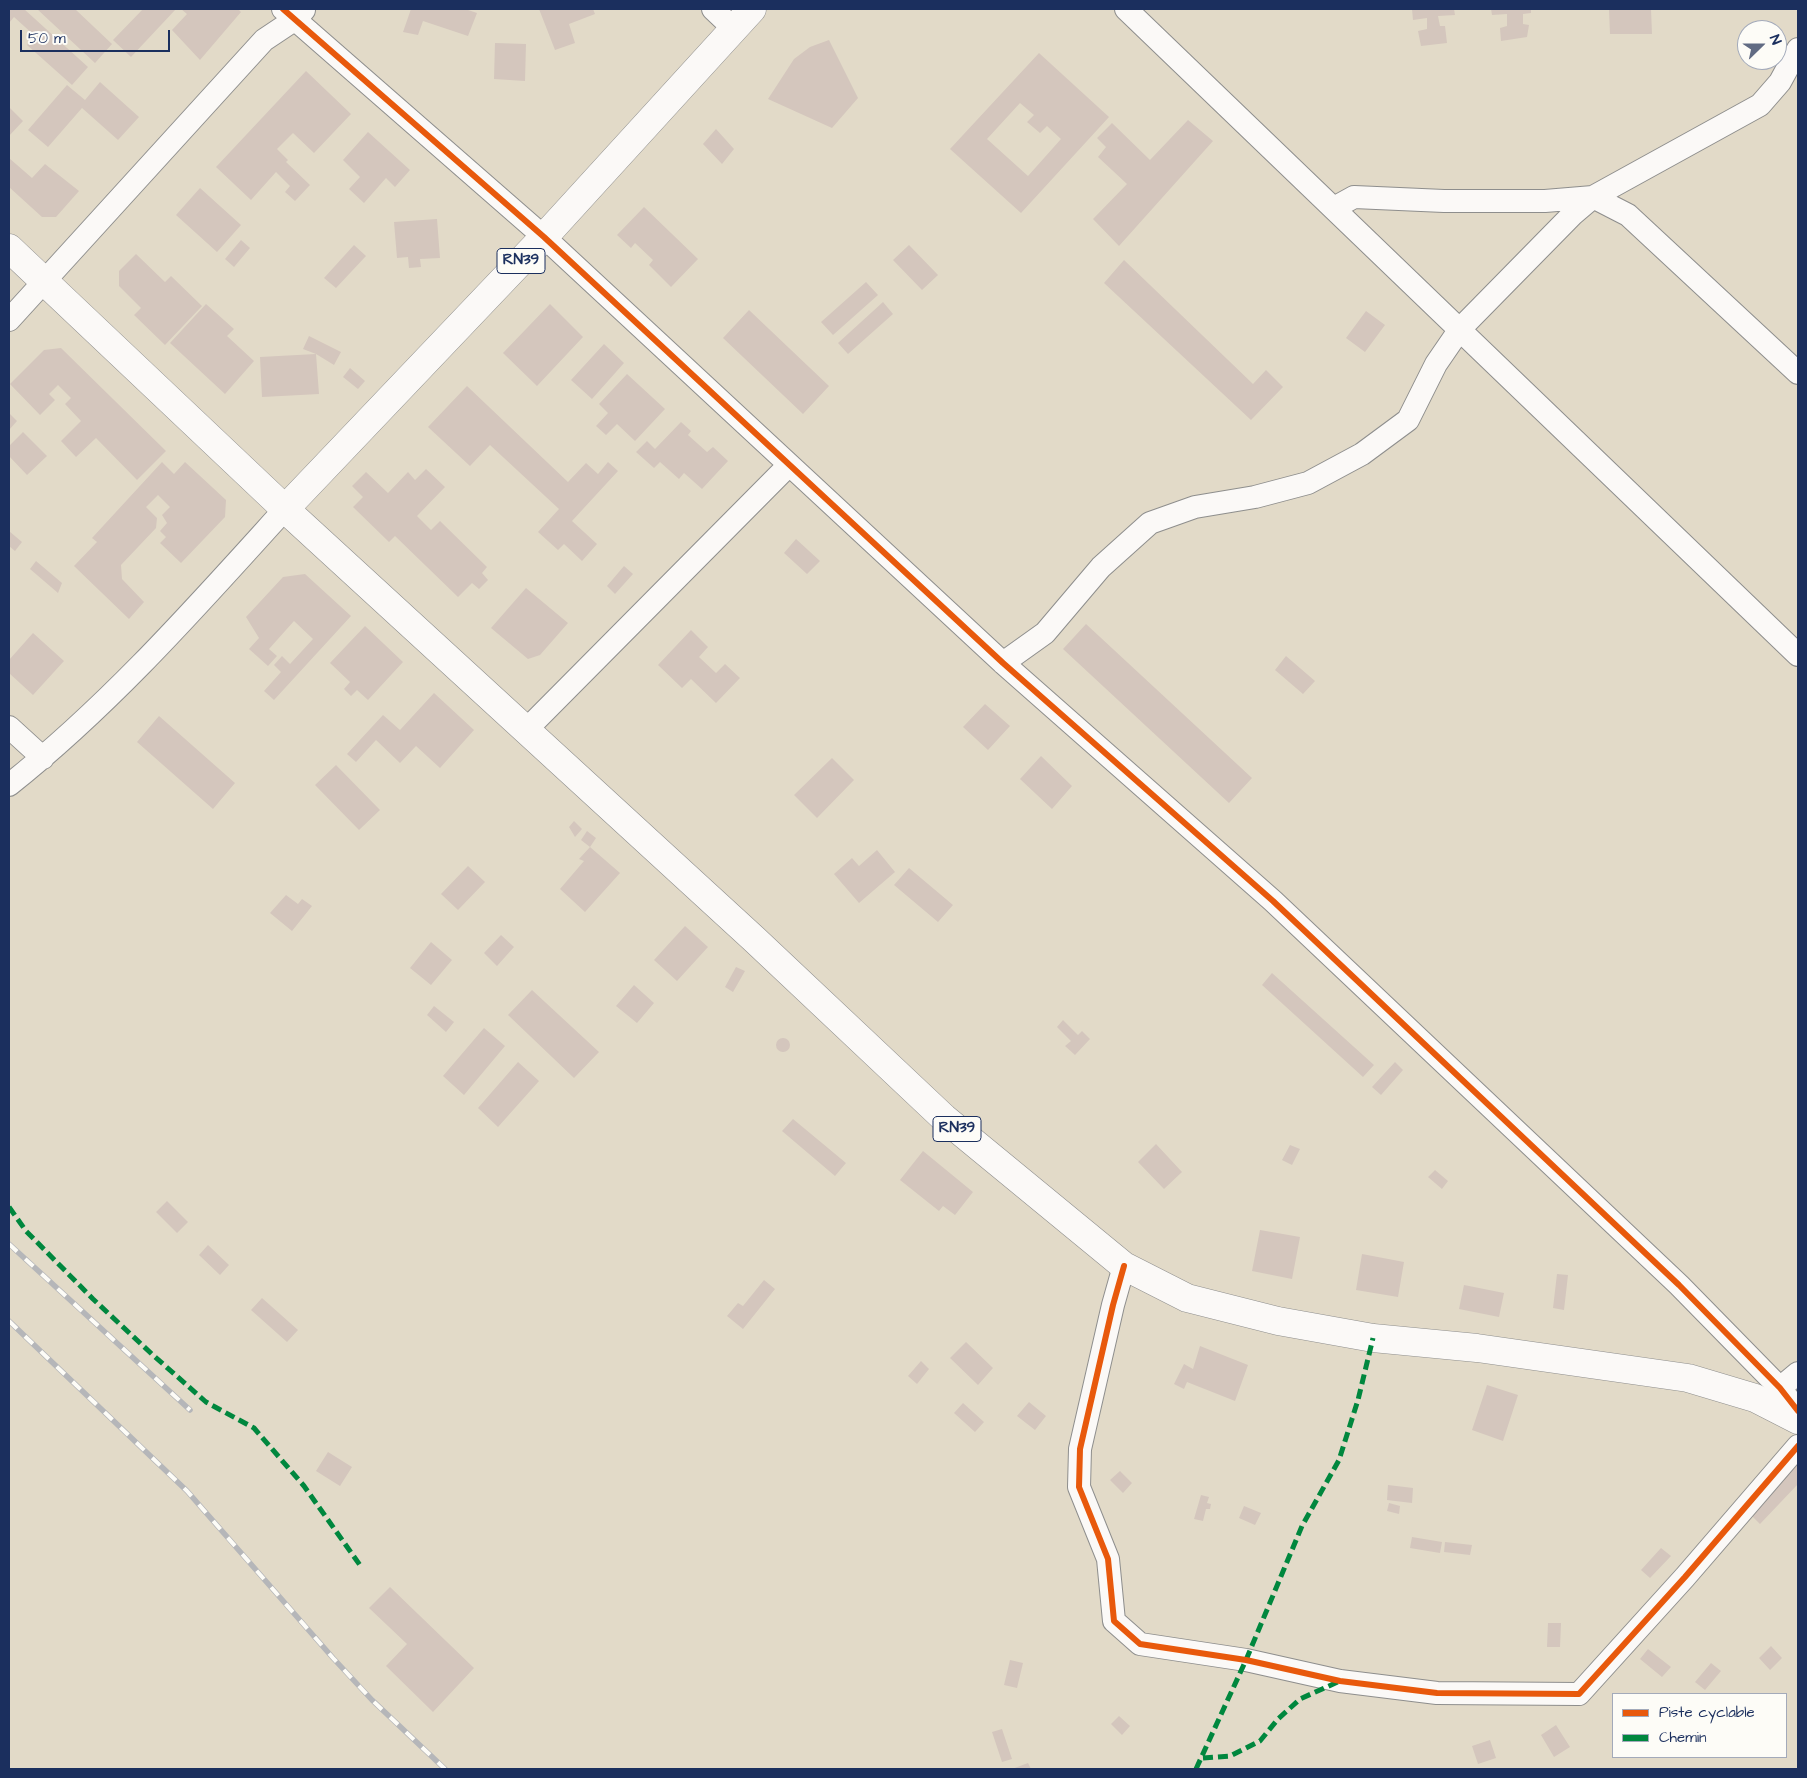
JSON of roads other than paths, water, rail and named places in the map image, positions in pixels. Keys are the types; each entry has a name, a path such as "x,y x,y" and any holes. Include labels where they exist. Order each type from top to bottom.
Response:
{"main road":[{"name":"RN39","path":"752,9 544,237 285,510 527,729 944,1118 1124,1266 1187,1298 1278,1321 1373,1338 1477,1348 1688,1378 1755,1398 1798,1420"},
{"path":"9,248 285,510"}],"street":[{"path":"713,9 733,28"},
{"path":"9,320 264,40 294,12 544,237 788,466 1004,663 1274,901 1679,1285 1780,1388 1798,1411"},
{"path":"1133,12 1798,655"},
{"path":"1004,663 1045,633 1101,567 1150,523 1195,507 1254,497 1308,483 1362,454 1408,420 1436,364 1460,329 1593,196 1760,105 1789,82 1798,49"},
{"path":"1334,208 1354,197 1453,201 1546,201 1593,196 1628,215 1798,373"},
{"path":"527,729 788,466"},
{"path":"9,785 43,758 167,639 285,510"},
{"path":"9,727 43,758"},
{"path":"1124,1266 1113,1305 1080,1449 1079,1487 1108,1558 1114,1621 1140,1644 1246,1660 1340,1681 1437,1693 1579,1694 1685,1577 1798,1446"},
{"path":"1780,1388 1798,1373"}],"railway":[{"path":"9,1244 190,1410"},
{"path":"9,1321 187,1491 333,1658 372,1700 445,1769"}]}
